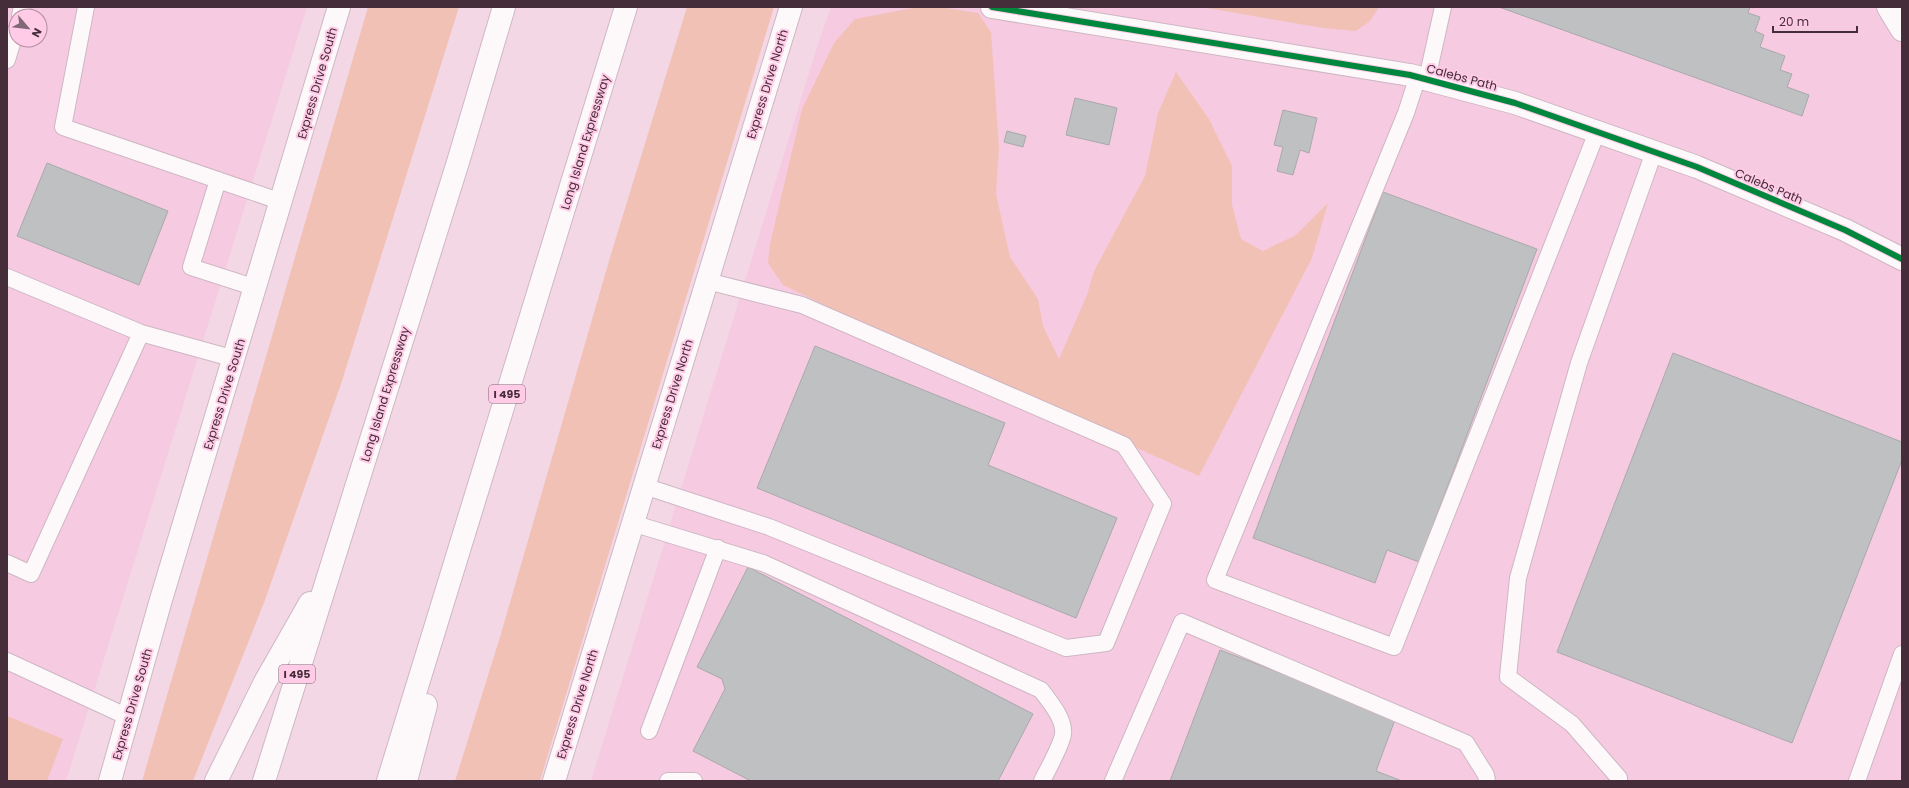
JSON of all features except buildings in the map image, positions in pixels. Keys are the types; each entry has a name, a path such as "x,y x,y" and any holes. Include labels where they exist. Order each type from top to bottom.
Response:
{"main road":[{"name":"Express Drive South","path":"110,781 160,603 235,359 339,7"},
{"name":"Long Island Expressway","path":"264,781 458,162 504,7"},
{"name":"Long Island Expressway","path":"388,781 626,7"},
{"name":"Express Drive North","path":"554,781 791,7"},
{"name":"Calebs Path","path":"992,7 1422,78 1515,103 1697,166 1845,230 1902,258"},
{"path":"1888,7 1902,30"},
{"path":"406,781 493,440"},
{"path":"216,781 265,682 331,567"}],"lane":[{"path":"86,7 63,127 282,202"},
{"path":"1443,7 1422,78 1406,113 1215,580 1394,647 1597,132"},
{"path":"1619,781 1619,778 1572,724 1508,677 1518,578 1578,363 1654,152"},
{"path":"218,180 191,267 256,288"},
{"path":"7,277 141,333 235,359"},
{"path":"644,486 769,527 1066,648 1106,643 1163,504 1124,445 802,305 706,281"},
{"path":"7,564 31,574 141,333"},
{"path":"632,523 718,548 770,566 1041,690 1054,708 1061,723 1063,734 1042,781"},
{"path":"649,731 718,548"},
{"path":"1113,781 1182,622 1466,743 1486,775 1487,781"},
{"path":"1857,781 1902,654"},
{"path":"7,661 128,717"},
{"path":"668,781 694,781"}],"shaded area":[{"path":"7,7 307,7 66,781 7,781"},
{"path":"368,7 459,7 342,381 265,600 193,781 142,781"},
{"path":"687,7 774,7 540,781 455,781 500,637 611,254"},
{"path":"831,7 1902,7 1902,781 591,781 817,47"},
{"path":"918,7 940,7 978,13 991,32 999,147 996,194 1010,257 1038,299 1043,326 1059,359 1087,295 1094,271 1145,176 1158,113 1176,72 1209,119 1232,166 1232,205 1241,239 1263,251 1296,235 1328,203 1312,258 1199,476 871,328 783,285 768,263 770,244 802,109 834,43 855,19"},
{"path":"1201,7 1379,7 1370,21 1356,31 1323,28"},
{"path":"7,716 63,739 47,781 7,781"}],"cycle path":[{"path":"992,7 1410,75 1515,103 1697,167 1845,230 1902,259"}]}
